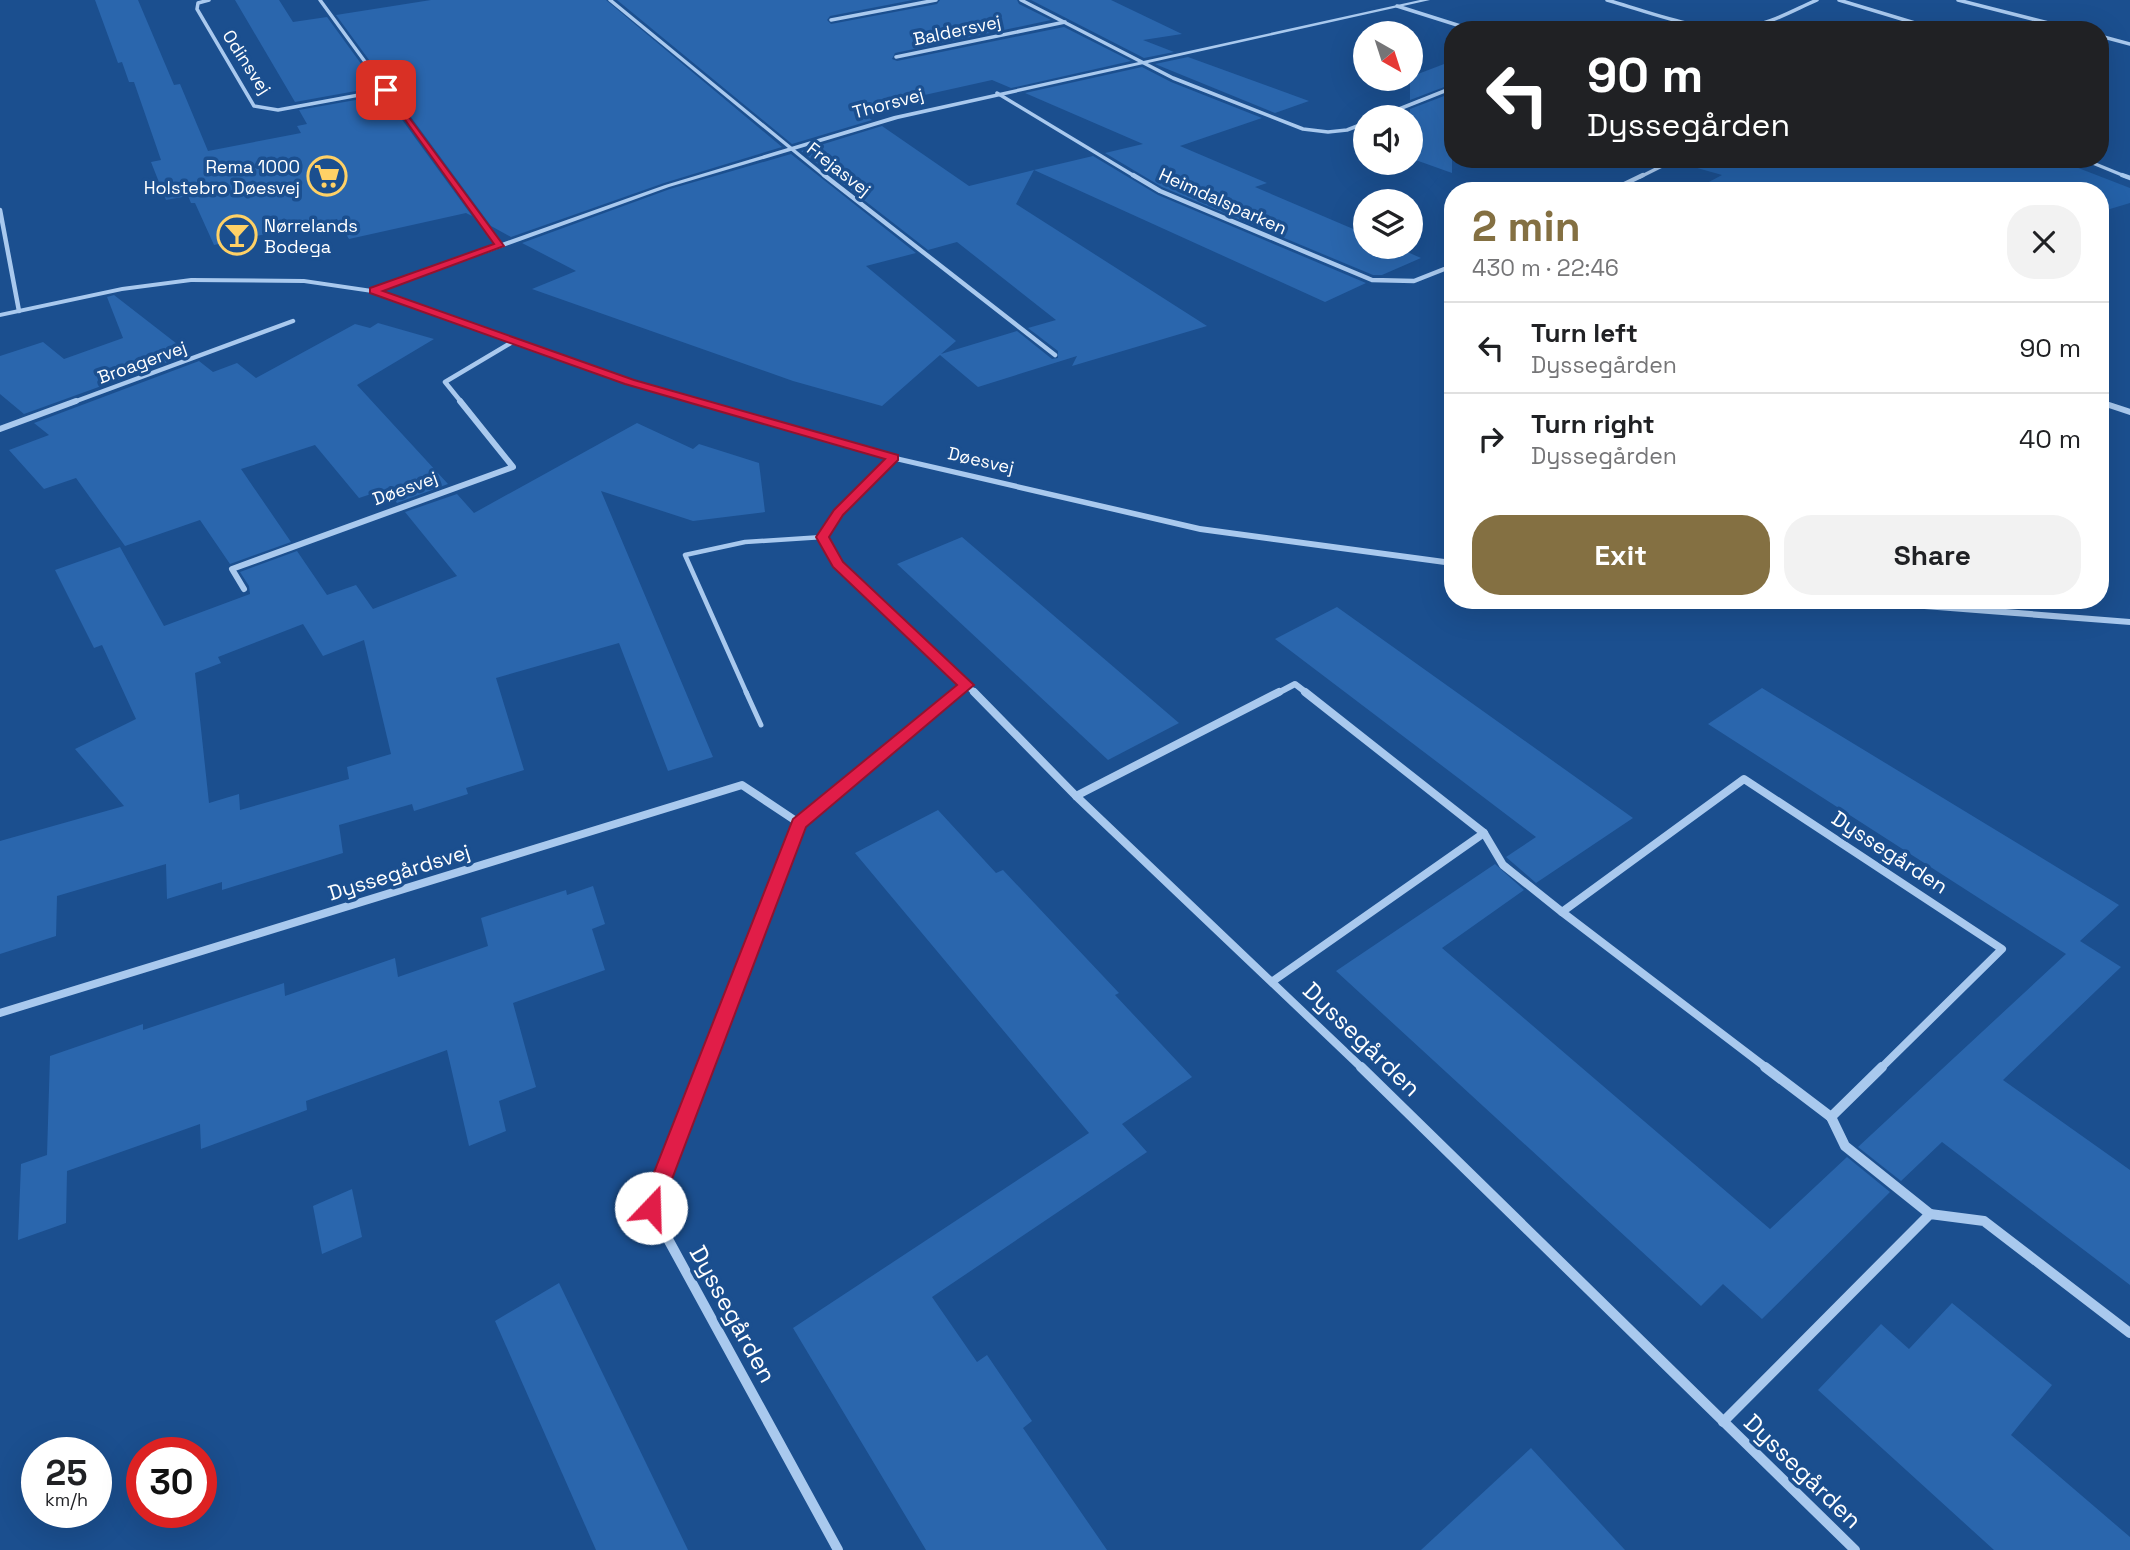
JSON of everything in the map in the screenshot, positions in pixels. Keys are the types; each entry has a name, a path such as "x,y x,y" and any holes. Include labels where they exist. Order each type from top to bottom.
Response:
{"street":[{"name":"Odinsvej","path":"209,0 198,3 197,9 254,106 278,110 386,90"},
{"path":"320,0 499,246"},
{"name":"Frejasvej","path":"610,0 788,147 1055,355"},
{"name":"Baldersvej","path":"831,20 936,0"},
{"name":"Baldersvej","path":"1021,0 1142,62"},
{"name":"Thorsvej","path":"373,291 667,186 788,147 896,117 1427,0"},
{"path":"1607,0 1687,21"},
{"path":"1764,21 1817,0"},
{"path":"1839,0 1908,21"},
{"path":"1958,0 2041,21"},
{"path":"1397,6 1444,21"},
{"name":"Baldersvej","path":"896,57 1065,22"},
{"path":"2109,38 2130,44"},
{"path":"1142,62 1173,78 1303,129 1328,132 1353,128"},
{"path":"1409,105 1444,91"},
{"name":"Heimdalsparken","path":"997,93 1160,191 1372,280 1397,284 1421,281 1444,270"},
{"path":"1629,182 1657,168"},
{"path":"2105,168 2130,178"},
{"path":"0,210 19,311"},
{"name":"Døesvej","path":"0,315 122,289 191,280 304,281 373,291 629,382 894,458 1200,529 1444,562"},
{"name":"Broagervej","path":"0,429 293,321"},
{"name":"Døesvej","path":"244,589 232,569 513,467 445,382 514,341"},
{"path":"2109,405 2130,412"},
{"path":"823,537 838,513 894,458"},
{"name":"Dyssegården","path":"823,537 838,564 967,685 1076,796 1273,981 1855,1550"},
{"path":"1963,609 2130,622"},
{"path":"1076,796 1295,684 1484,832 1503,865 1831,1116 1845,1146 1930,1214 1984,1221 2130,1333"},
{"name":"Dyssegården","path":"838,1550 651,1208 799,823 967,685"},
{"name":"Dyssegården","path":"1562,912 1744,779 2002,949 1831,1116"},
{"name":"Dyssegårdsvej","path":"0,1013 742,785 799,823"},
{"name":"Dyssegården","path":"1273,981 1484,832"},
{"name":"Dyssegården","path":"1723,1422 1930,1214"}],"lane":[{"path":"761,725 685,555 745,542 823,537"}],"shaded area":[{"path":"1697,168 2078,168 2130,188 2130,203 2109,209 2109,182 1709,182 1722,175"}],"building":[{"path":"95,0 138,0 174,85 180,84 208,151 301,133 297,126 307,124 299,110 384,95 472,216 466,213 349,239 337,219 214,245 195,203 191,203 188,196 166,200 151,162 161,160 134,82 129,82 122,62 118,63"},
{"path":"235,0 279,0 293,22 327,17 378,87 295,102"},
{"path":"431,0 606,0 782,147 664,183 511,237 491,226 336,15"},
{"path":"617,0 913,0 830,16 827,20 831,24 937,4 940,0 1017,0 1019,4 1051,20 895,53 892,59 897,61 1064,27 1131,61 1011,88 992,80 857,110 872,120 792,144"},
{"path":"1031,0 1111,0 1182,34 1143,40 1174,52 1144,58"},
{"path":"1188,57 1309,101 1275,113 1155,64"},
{"path":"1444,64 1444,87 1410,100 1410,91 1423,91 1423,72"},
{"path":"1142,67 1171,82 1262,118 1180,146 1267,183 1255,187 1353,229 1353,259 1419,259 1382,275 1373,275 1162,187 1105,153 1143,144 1025,93"},
{"path":"1444,96 1444,168 1452,168 1452,173 1423,163 1423,105 1420,105"},
{"path":"882,126 969,186 1034,170 1016,204 1207,326 1072,366 1077,356 978,387 940,355 882,406 793,381 532,289 576,271 522,243 670,189 791,154 916,253 866,266 956,341 941,354 1017,331 1052,359 1058,358 1058,351 1028,328 1056,320 957,242 928,250 801,151"},
{"path":"1093,156 1158,195 1366,283 1325,302 1034,170"},
{"path":"114,295 190,354 24,414 0,394 0,356 43,342 64,359 123,338 107,297"},
{"path":"378,323 434,339 357,385 448,484 397,503 386,489 359,498 315,445 241,469 291,542 230,564 200,520 125,546 76,478 44,489 9,450 49,435 34,423 199,361 213,372 237,363 256,378 355,324 370,328"},
{"path":"637,423 693,449 699,444 759,463 765,512 693,521 601,491 713,757 668,771 619,643 496,678 524,770 466,788 468,794 414,811 412,804 339,825 343,853 222,890 222,882 167,899 166,864 57,896 56,936 0,954 0,841 124,806 75,749 136,719 102,645 94,648 55,570 120,547 164,626 250,594 249,586 240,572 297,551 327,595 356,585 373,609 457,576 405,512 457,494 474,513","holes":["303,624 323,656 364,640 391,754 347,767 349,779 240,810 239,794 209,803 195,673 221,663 218,657"]},
{"path":"962,537 1179,723 1108,760 897,564"},
{"path":"1337,607 1633,818 1536,883 1506,857 1536,837 1275,639"},
{"path":"1762,688 2119,905 2080,941 2121,967 2003,1080 2130,1170 2130,1285 1942,1142 1901,1181 1858,1147 2066,954 1708,724"},
{"path":"938,810 996,873 1003,870 1119,993 1115,995 1192,1077 1122,1124 1147,1152 932,1297 977,1362 987,1355 1032,1421 1023,1428 1107,1550 926,1550 793,1328 1089,1133 855,853"},
{"path":"1495,864 1524,890 1442,948 1770,1229 1847,1157 1890,1192 1762,1319 1723,1284 1701,1306 1336,971"},
{"path":"593,886 605,924 592,929 605,970 513,1003 536,1087 499,1101 506,1131 469,1146 447,1050 306,1101 307,1110 201,1149 200,1124 67,1171 66,1223 18,1240 21,1164 47,1155 50,1056 143,1024 143,1030 284,983 285,996 395,958 398,977 488,946 481,918 566,890 567,895"},
{"path":"352,1189 362,1237 322,1254 313,1206"},
{"path":"559,1283 688,1550 596,1550 495,1321"},
{"path":"1952,1303 2052,1385 2011,1435 2130,1537 2130,1550 1994,1550 1818,1390 1881,1324 1909,1349"},
{"path":"1531,1448 1625,1550 1421,1550"}],"place":[{"name":"Rema 1000 Holstebro Døesvej","path":"327,176"},
{"name":"Nørrelands Bodega","path":"237,235"}],"route":[{"path":"386,90 499,246 373,291 629,382 894,458 838,513 823,537 838,564 967,685 799,823 651,1208"}]}
